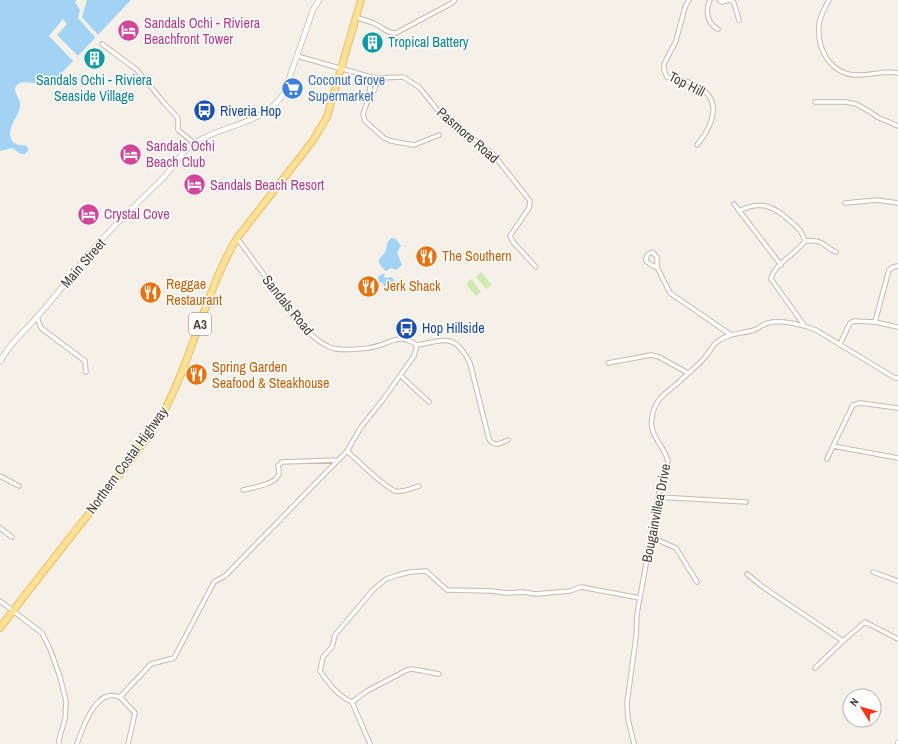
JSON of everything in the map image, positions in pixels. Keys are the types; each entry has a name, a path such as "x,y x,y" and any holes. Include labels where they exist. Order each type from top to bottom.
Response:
{"main road":[{"name":"Northern Costal Highway","path":"0,628 119,474 162,414 187,359 220,270 237,238 312,142 326,117 361,0"}],"street":[{"name":"Main Street","path":"0,362 10,347 95,247 167,173 182,154 194,143 216,133 245,123 279,102 284,93 313,10 319,0"},
{"path":"356,17 373,23 387,32 396,33 455,0"},
{"name":"Top Hill","path":"689,0 685,7 676,41 664,64 664,70 667,76 691,83 709,96 713,108 713,115 704,138 697,145"},
{"path":"710,0 707,6 708,18 715,28 718,29"},
{"path":"719,0 722,2 730,0 734,3 739,20"},
{"path":"829,0 819,25 821,46 827,60 841,72 855,75 892,72 898,73"},
{"path":"102,44 137,70 178,118 178,130 194,143"},
{"name":"Pasmore Road","path":"297,56 371,77 403,77 419,87 440,112 493,154 530,201 529,208 510,236 536,266"},
{"path":"369,98 371,77"},
{"path":"378,78 375,89 369,98 363,114 365,121 384,138 391,141 414,145 439,135"},
{"path":"815,102 846,102 856,104 872,113 877,118 898,126"},
{"path":"845,202 877,200 898,203"},
{"path":"734,204 780,265"},
{"path":"739,211 748,206 759,205 780,211 797,227 806,241"},
{"name":"Sandals Road","path":"237,238 297,320 320,342 333,348 355,349 375,347 400,339 409,340 417,345"},
{"path":"804,325 771,280 773,274 780,265 806,241 815,240 822,242 832,251 836,252"},
{"path":"875,322 889,270 898,266"},
{"path":"657,267 670,293 731,335"},
{"path":"37,317 41,328 85,361 86,372"},
{"path":"840,344 850,323 854,321 875,322 898,327"},
{"name":"Bougainvillea Drive","path":"634,744 628,719 627,703 636,637 637,614 658,497 668,461 667,456 653,434 652,417 657,401 664,393 674,387 706,357 716,342 731,335 755,330 767,323 775,322 804,325 816,330 895,378 898,378"},
{"path":"120,697 151,664 174,658 214,582 225,576 347,451 361,427 382,401 414,356 417,345 446,340 455,342 465,353 470,363 490,442 495,445 508,440"},
{"path":"608,363 651,355 659,357 688,373"},
{"path":"400,375 429,402"},
{"path":"827,459 853,405 860,403 898,408"},
{"path":"833,446 898,458"},
{"path":"347,451 385,485 396,491 404,491 419,486"},
{"path":"244,490 271,482 276,479 279,474 278,466 282,462 339,460"},
{"path":"0,476 19,486"},
{"path":"658,497 746,502"},
{"path":"0,528 12,537"},
{"path":"652,537 676,548 697,582"},
{"path":"370,744 352,702 338,694 320,671 323,657 332,647 335,635 360,604 386,579 410,572 426,571 447,590 492,591 507,593 523,592 536,594 570,591 581,587 640,598"},
{"path":"873,572 898,581"},
{"path":"747,574 763,587 843,641"},
{"path":"0,602 42,633 50,649 60,677 66,701 65,719 59,744"},
{"path":"815,668 843,641 866,622 898,639"},
{"path":"352,702 367,691 407,670 412,669 439,674"},
{"path":"76,744 84,724 98,701 109,695 120,697 135,713 128,744"}],"green space":[{"path":"481,272 492,285 486,289 476,277"},
{"path":"471,279 481,292 476,296 466,284"}],"water":[{"path":"0,0 131,0 55,80 44,84 23,82 17,85 15,90 20,102 20,108 12,125 10,135 12,141 17,145 25,145 28,148 28,151 25,154 21,154 12,148 0,151"},
{"path":"391,238 396,239 401,246 397,252 402,265 396,270 391,268 386,271 380,264 379,259 386,250 387,243"},
{"path":"385,274 384,277 391,277 395,281 386,289 384,288 383,283 379,282 378,277"}],"pier":[{"path":"77,0 87,0 82,17 98,35 96,38 78,18 80,10 75,2"},
{"path":"63,19 67,24 57,35 78,56 73,61 49,36"}],"place":[{"name":"Sandals Ochi - Riviera Beachfront Tower","path":"128,31"},
{"name":"Tropical Battery","path":"372,42"},
{"name":"Sandals Ochi - Riviera Seaside Village","path":"94,58"},
{"name":"Coconut Grove Supermarket","path":"293,88"},
{"name":"Riveria Hop","path":"204,111"},
{"name":"Sandals Ochi Beach Club","path":"130,154"},
{"name":"Sandals Beach Resort","path":"195,185"},
{"name":"Crystal Cove","path":"88,214"},
{"name":"The Southern","path":"427,256"},
{"name":"Jerk Shack","path":"369,286"},
{"name":"Reggae Restaurant","path":"151,292"},
{"name":"Hop Hillside","path":"406,328"},
{"name":"Spring Garden Seafood & Steakhouse","path":"197,375"}]}
